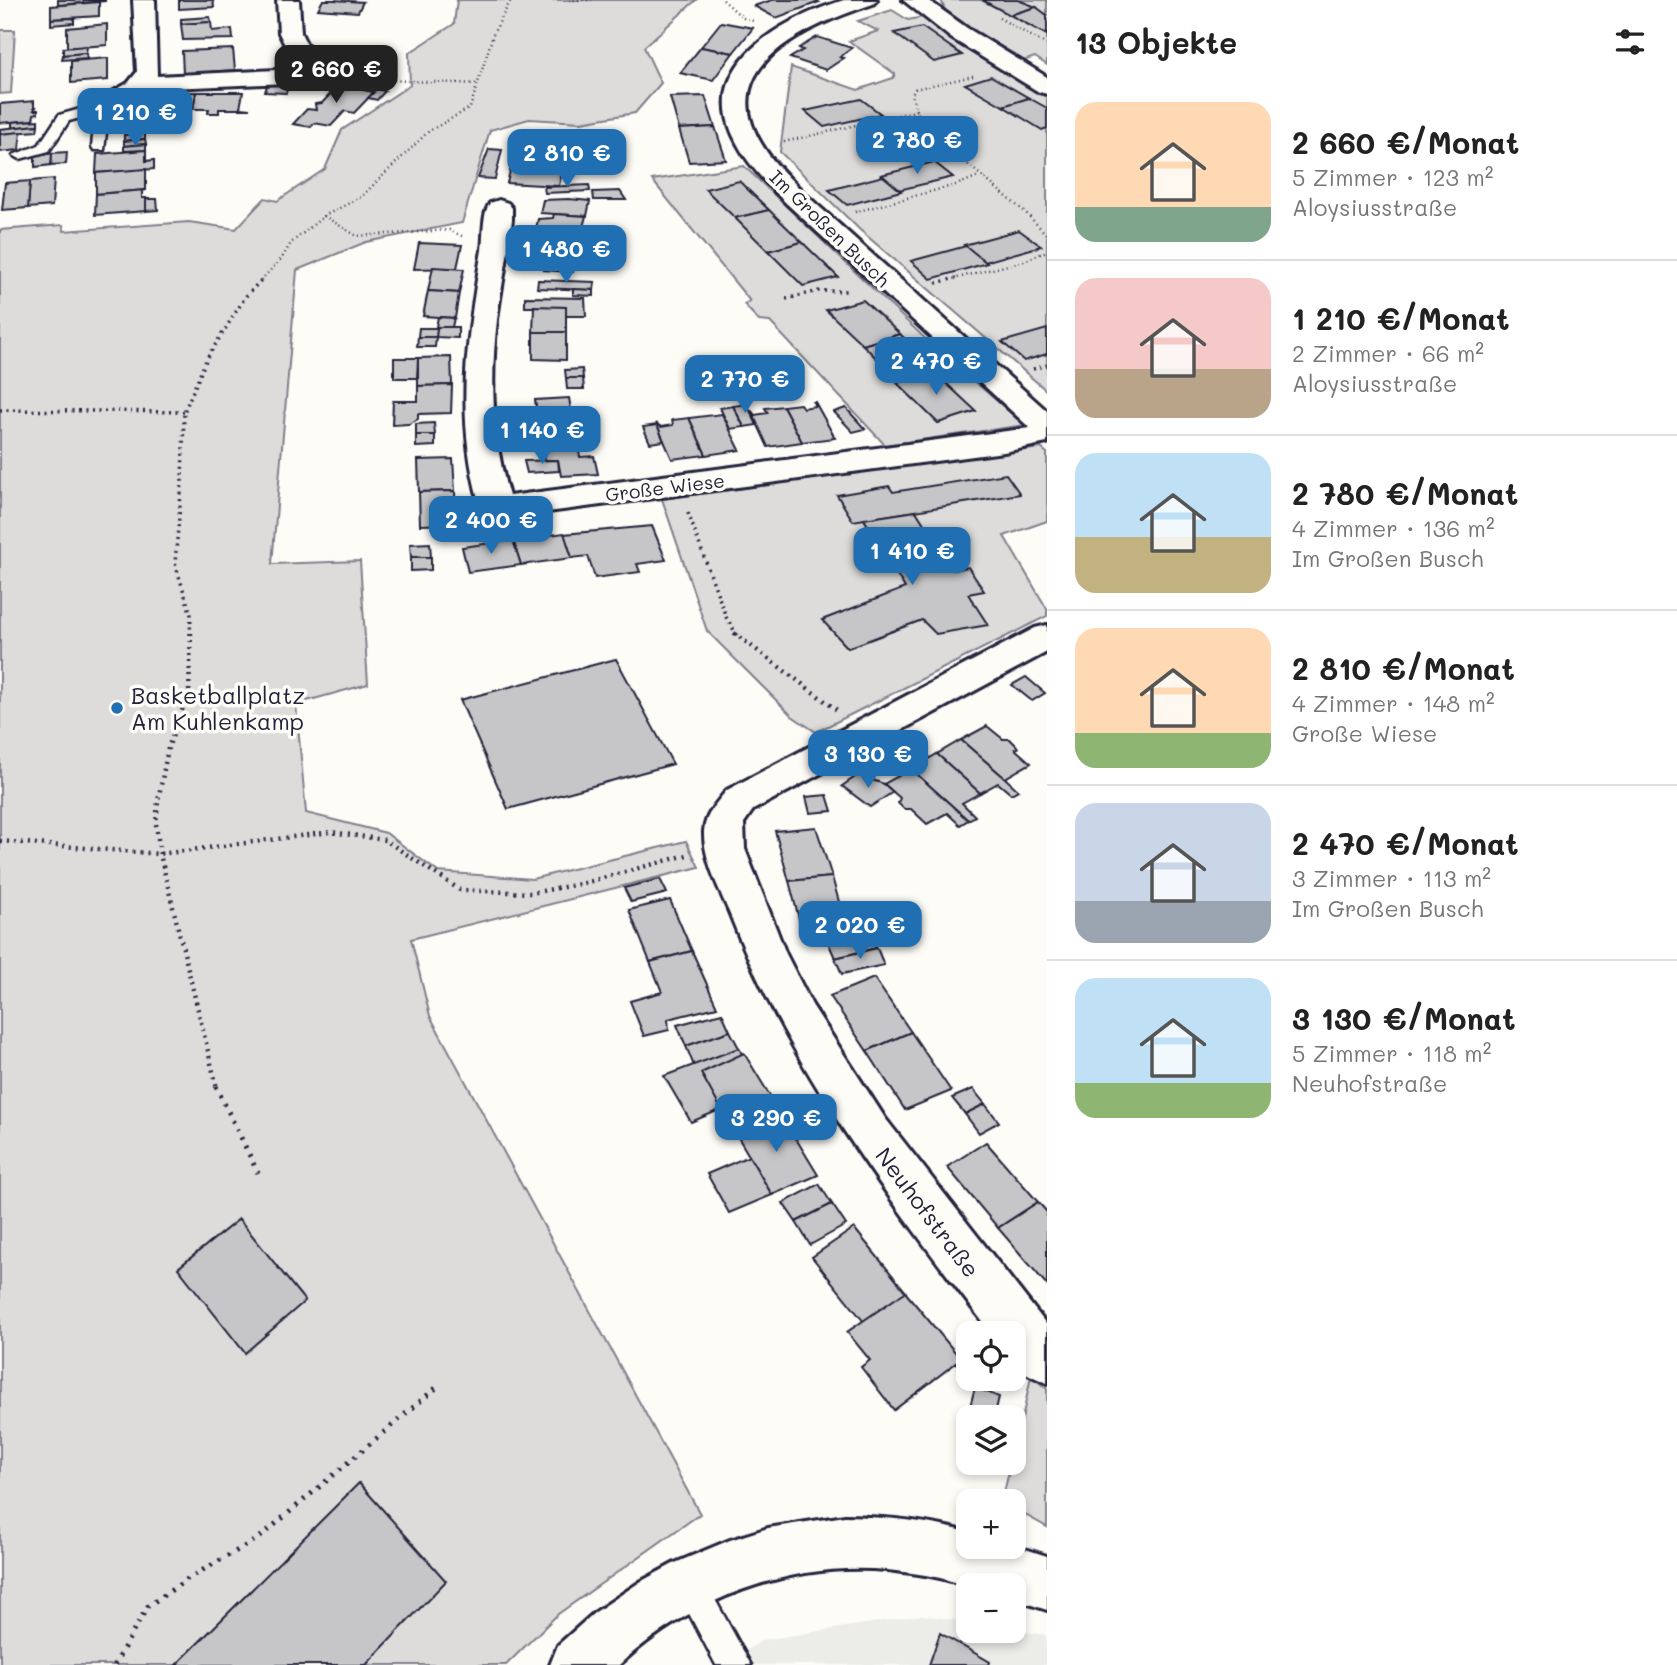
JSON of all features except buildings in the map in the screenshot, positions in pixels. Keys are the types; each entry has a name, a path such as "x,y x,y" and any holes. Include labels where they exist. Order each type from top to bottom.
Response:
{"street":[{"path":"102,107 143,82 148,73 144,0"},
{"path":"143,82 311,75 290,33 288,0"},
{"name":"Im Großen Busch","path":"866,0 787,30 758,53 741,81 738,94 741,125 752,148 781,183 820,222 1047,427"},
{"path":"914,0 1010,66 1047,87"},
{"name":"Große Wiese","path":"499,221 486,293 479,374 484,449 489,484 495,502 506,506 525,505 1004,443 1047,434"},
{"path":"725,845 725,821 740,800 1047,637"},
{"name":"Neuhofstraße","path":"725,845 765,953 822,1063 874,1140 970,1267 1035,1349 1047,1359"},
{"path":"578,1665 626,1623 689,1583 755,1556 836,1542 922,1548 1047,1583"}],"lane":[{"path":"20,155 44,148 64,118 102,107 99,147"},
{"path":"689,1583 734,1665"}],"path":[{"path":"258,1173 218,1093 160,855 156,824 169,748 189,692 191,615 175,563 177,519 183,482 184,412 207,358 246,296 282,258 302,231 361,197 429,131 470,107 494,32 510,0"},
{"path":"569,0 592,0"},
{"path":"994,16 1047,45"},
{"path":"1010,66 914,89 912,94 916,111 947,147 1026,213 1047,235"},
{"path":"311,75 479,84"},
{"path":"752,148 916,111"},
{"path":"820,222 959,184 979,176"},
{"path":"324,216 357,236 450,230 465,238 499,221"},
{"path":"937,283 1024,261 1047,251"},
{"path":"786,299 819,291 841,293 885,282"},
{"path":"0,410 184,412"},
{"path":"677,486 734,633 865,732"},
{"path":"0,841 160,855 331,832 385,840 460,890 531,893 580,884 725,845"},
{"path":"114,1665 148,1606 188,1578 259,1538 436,1388"}],"shaded area":[{"path":"457,0 696,0 644,47 661,83 635,113 581,122 529,119 490,130 462,223 366,242 297,270 272,564 360,561 368,684 296,704 306,813 386,833 438,872 532,879 686,841 699,867 411,939 430,1016 700,1514 558,1614 506,1665 0,1665 0,230 63,225 64,231 189,222 236,229 265,198 277,201 325,169 342,130 410,85 409,53 454,24"},
{"path":"941,0 1047,0 1047,65 1035,57 1020,62 947,15"},
{"path":"892,10 908,20 923,17 979,56 1047,96 1047,391 860,230 780,152 791,67 858,90 893,78 895,74 849,41 878,31 858,21"},
{"path":"0,30 15,30 11,93 0,94"},
{"path":"744,166 933,346 1025,425 885,445 770,322 759,321 744,304 750,301 652,180"},
{"path":"1041,448 1047,453 1047,521 1004,536 1047,609 1047,616 816,732 792,716 707,631 662,499"},
{"path":"1031,1376 1047,1389 1047,1527 1026,1515 1026,1489 1005,1489 1008,1475 1026,1475 1025,1405"},
{"path":"922,1615 956,1620 956,1643 1026,1643 1026,1632 1046,1635 1047,1665 723,1665 763,1640"}],"place":[{"name":"Basketballplatz Am Kuhlenkamp","path":"117,708"}]}
